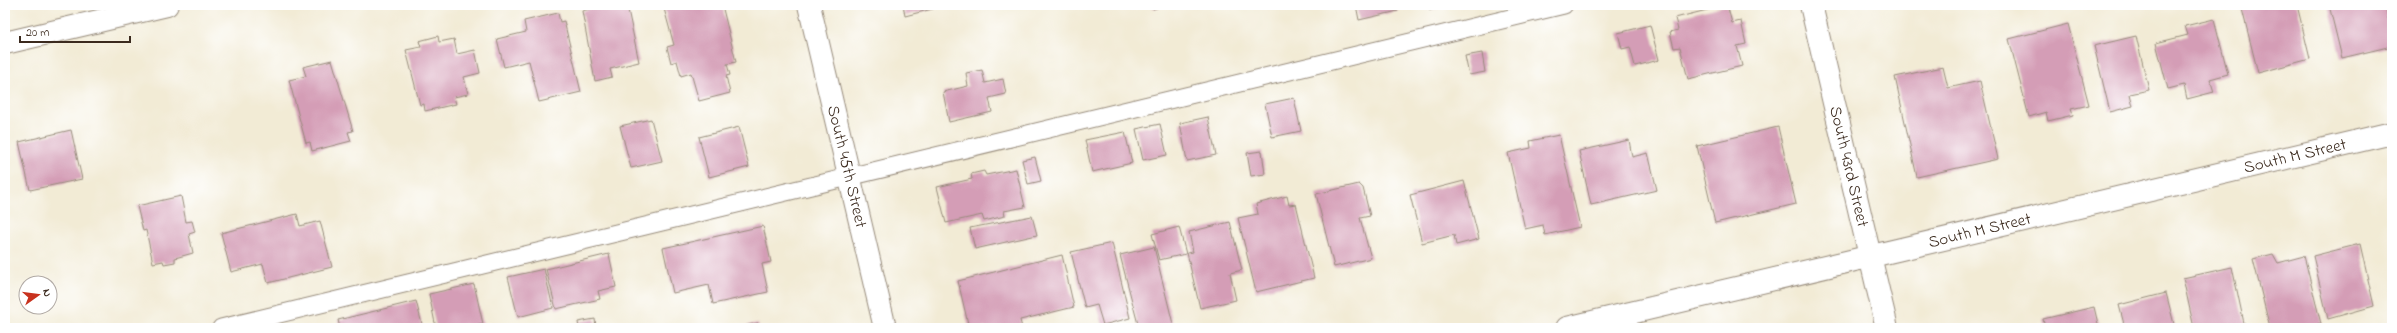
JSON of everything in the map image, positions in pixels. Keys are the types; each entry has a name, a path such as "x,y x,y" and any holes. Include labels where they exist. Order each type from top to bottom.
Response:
{"street":[{"path":"5,43 166,5"},
{"name":"South 45th Street","path":"809,5 885,328"},
{"name":"South 43rd Street","path":"1811,5 1887,328"},
{"name":"South M Street","path":"1567,328 2392,132"}],"lane":[{"path":"221,328 1564,5"}],"building":[{"path":"588,5 627,5 639,62 610,69 612,77 595,81 582,11 589,9"},
{"path":"663,5 722,5 736,62 727,64 730,75 726,76 730,93 699,101 691,73 681,76 677,61 671,63 667,47 674,45"},
{"path":"903,5 944,5 944,6 905,16"},
{"path":"1152,5 1166,5 1153,9"},
{"path":"1356,5 1397,5 1398,11 1359,20"},
{"path":"1429,5 1447,5 1447,6 1430,10"},
{"path":"1727,5 1732,23 1741,21 1746,44 1737,46 1742,66 1688,79 1680,47 1674,48 1670,32 1678,30 1675,18"},
{"path":"2241,5 2297,5 2310,59 2258,73"},
{"path":"2329,5 2385,5 2392,35 2392,46 2342,58"},
{"path":"558,13 560,22 564,21 581,92 539,102 529,61 504,67 497,39 526,32 524,21"},
{"path":"2214,19 2228,74 2210,79 2214,92 2187,99 2184,85 2168,89 2156,43 2188,35 2185,26"},
{"path":"2068,24 2089,105 2071,109 2073,115 2048,121 2046,112 2029,117 2009,39"},
{"path":"1650,25 1659,60 1635,66 1630,47 1622,49 1618,33"},
{"path":"438,36 439,42 454,39 457,54 475,50 480,73 464,77 468,94 454,97 456,104 425,111 424,104 420,105 406,50 421,47 419,41"},
{"path":"2136,36 2149,90 2130,94 2133,106 2110,112 2094,46"},
{"path":"1482,53 1485,72 1469,75 1465,56"},
{"path":"332,60 353,131 348,132 351,141 312,151 310,142 306,143 289,80 306,76 303,67"},
{"path":"1943,67 1948,88 1980,81 1998,159 1917,177 1895,77"},
{"path":"982,70 985,83 1003,79 1006,94 989,98 992,112 949,122 943,92 968,86 966,73"},
{"path":"1294,98 1301,131 1272,137 1265,104"},
{"path":"1208,117 1216,155 1187,161 1180,123"},
{"path":"651,119 662,161 631,168 620,126"},
{"path":"1160,124 1167,155 1143,160 1136,129"},
{"path":"739,127 749,167 709,177 699,137"},
{"path":"1778,127 1796,204 1715,223 1697,146"},
{"path":"71,130 82,179 30,190 19,142"},
{"path":"1125,132 1132,163 1092,172 1085,140"},
{"path":"1559,135 1580,227 1545,235 1543,225 1525,229 1508,153 1531,148 1530,141"},
{"path":"1629,140 1632,157 1648,153 1657,190 1591,205 1579,151"},
{"path":"1262,151 1265,174 1251,176 1247,153"},
{"path":"1035,157 1041,181 1028,184 1022,160"},
{"path":"1016,169 1025,207 1004,211 1005,216 984,221 982,215 946,223 937,187 972,179 971,174 984,171 986,175"},
{"path":"1464,181 1479,239 1456,245 1454,235 1422,243 1410,195"},
{"path":"1359,184 1363,188 1370,216 1360,218 1371,258 1334,267 1316,194"},
{"path":"181,196 186,222 192,221 195,232 189,234 193,253 175,258 175,262 164,264 163,261 153,263 146,230 143,231 137,206"},
{"path":"1287,196 1289,205 1296,204 1314,278 1256,292 1238,218 1258,214 1256,204"},
{"path":"297,214 300,226 320,221 332,267 268,283 263,264 231,272 221,233"},
{"path":"1032,216 1037,235 975,249 970,228"},
{"path":"1230,222 1242,270 1230,273 1236,300 1200,308 1187,253 1193,252 1189,232"},
{"path":"763,226 771,262 762,264 768,292 713,304 709,285 673,293 663,248"},
{"path":"1179,227 1186,254 1159,260 1152,234"},
{"path":"1112,243 1130,318 1103,325 1097,305 1085,308 1071,252"},
{"path":"2360,244 2374,306 2328,319 2313,256"},
{"path":"1154,247 1174,328 1139,328 1120,255"},
{"path":"609,254 616,287 598,291 600,299 556,309 546,269"},
{"path":"2273,254 2278,263 2304,256 2321,324 2303,328 2270,328 2253,259"},
{"path":"1062,255 1074,307 1020,320 1022,328 969,328 958,281"},
{"path":"2232,267 2245,328 2194,328 2183,278"},
{"path":"544,269 553,308 518,317 508,277"},
{"path":"474,284 483,324 466,328 436,328 429,294"},
{"path":"2166,293 2175,328 2125,328 2119,305"},
{"path":"416,301 423,328 340,328 338,320"},
{"path":"2094,307 2099,328 2045,328 2043,319"},
{"path":"595,319 596,328 579,328 578,322"},
{"path":"758,323 759,328 739,327"}]}
